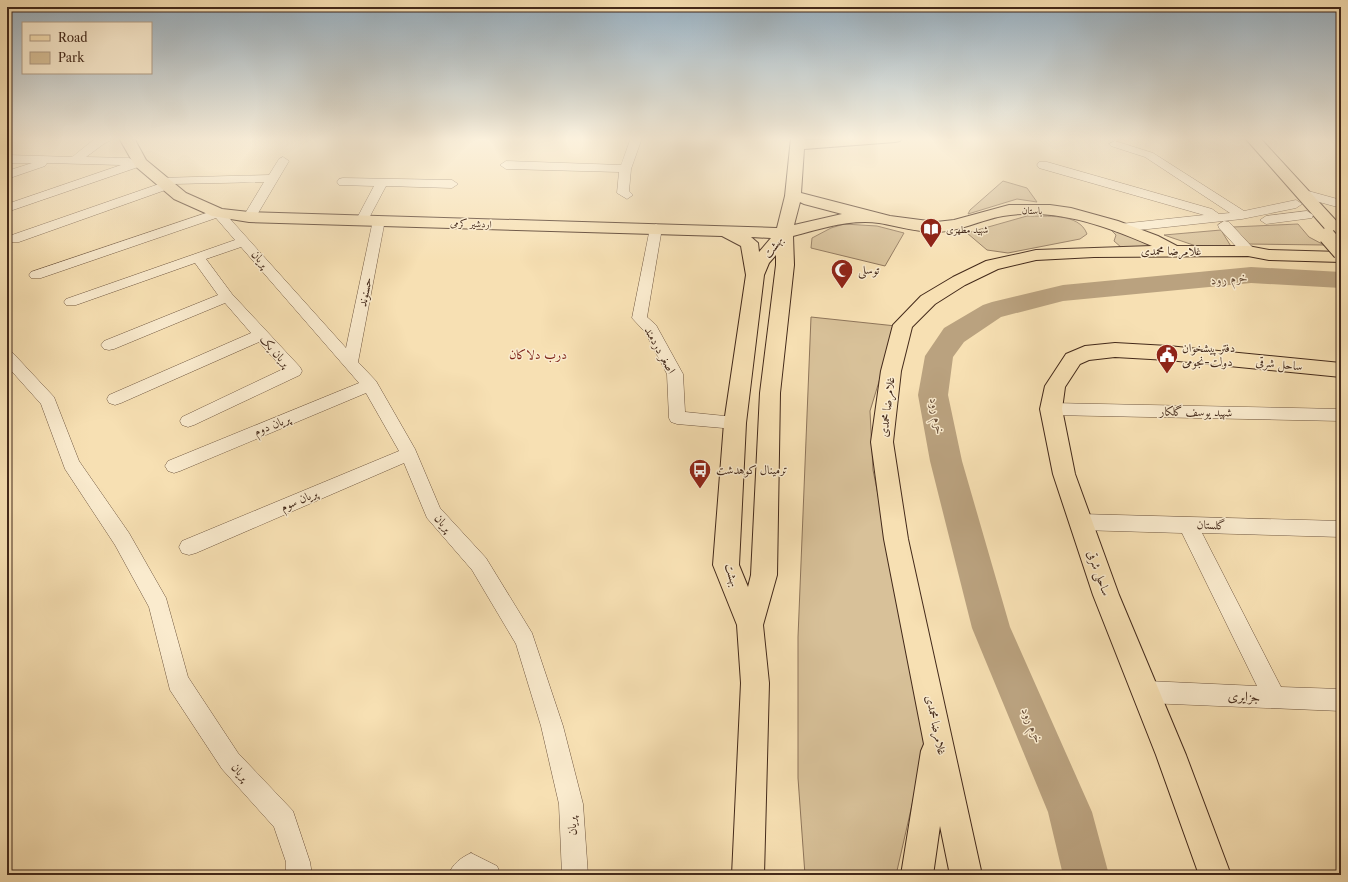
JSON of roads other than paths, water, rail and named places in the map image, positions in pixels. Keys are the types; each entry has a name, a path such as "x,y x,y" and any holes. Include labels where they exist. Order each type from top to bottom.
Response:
{"main road":[{"name":"اردشیر کرمی","path":"159,179 180,196 218,213 249,217 724,230"},
{"path":"784,233 793,196 794,179"},
{"path":"1280,179 1334,236 1341,252"},
{"path":"1283,179 1298,199"},
{"name":"باستان","path":"793,196 916,225 948,227 1010,210 1051,210 1081,214 1143,236 1177,251"},
{"path":"1081,214 1093,227 1097,239 1094,252"},
{"name":"باستان","path":"724,230 784,233 840,219 883,218"},
{"path":"724,230 749,243 754,275"},
{"name":"بهشت","path":"748,875 755,684 750,625 726,566 735,423 754,275 761,262 784,233"},
{"name":"بهشت","path":"750,625 764,575 770,393 785,265 784,233"},
{"name":"غلامرضا محمدی","path":"1248,251 1262,247 1341,248"},
{"name":"غلامرضا محمدی","path":"965,874 938,736 896,539 882,442 891,371 903,325 928,300 992,265 1036,255 1094,252 1248,251 1269,255 1341,257"},
{"name":"ساحلی شرقی","path":"1168,353 1115,350 1085,353 1073,359 1063,371 1055,386 1051,409 1064,474 1080,522 1106,595 1147,692 1215,875"},
{"path":"1168,353 1243,370 1341,380"},
{"name":"ساحل شرقی","path":"1168,353 1341,370"},
{"path":"739,390 770,393"},
{"path":"917,875 938,736"}],"street":[{"path":"7,208 92,179"},
{"path":"14,239 164,183 248,179"},
{"path":"249,217 272,179"},
{"path":"624,179 623,193 627,195"},
{"path":"1093,179 1208,212 1220,222 1248,251"},
{"path":"1187,179 1242,215"},
{"path":"343,182 452,184"},
{"path":"362,220 382,183"},
{"path":"1143,236 1220,222 1298,199 1341,204"},
{"path":"36,275 218,213"},
{"name":"پریان","path":"218,213 370,385 409,454 433,513 479,564 525,640 552,726 571,804 575,875"},
{"path":"1120,228 1341,213"},
{"name":"حسنوند","path":"350,364 379,220"},
{"name":"اصغر دردمند","path":"656,228 639,318 651,329 674,374 677,418 735,423"},
{"path":"72,302 244,241"},
{"name":"پریان یک","path":"188,421 294,372 227,297 198,257"},
{"path":"109,345 227,297"},
{"path":"115,399 261,336"},
{"name":"پریان","path":"7,356 48,401 71,464 122,539 159,605 178,682 230,761 284,820 298,862 299,875"},
{"name":"پریان دوم","path":"174,466 370,385"},
{"name":"شهید یوسف گلکار","path":"1051,409 1341,415"},
{"name":"پریان سوم","path":"189,546 409,454"},
{"name":"گلستان","path":"1080,522 1341,529"},
{"path":"1188,525 1276,698"},
{"name":"جزایری","path":"1147,692 1341,700"},
{"path":"461,875 471,866 488,875"}],"waterway":[{"name":"خرم رود","path":"1086,875 1070,812 991,628 946,461 933,395 939,356 954,335 992,311 1063,293 1251,275 1341,280"}],"place":[{"name":"شهید مطهری","path":"931,248"},
{"name":"توسلی","path":"842,290"},
{"name":"دفتر پیشخوان دولت-نجومی","path":"1167,374"},
{"name":"ترمینال کوهدشت","path":"700,490"}],"district":[{"name":"درب دلاکان","path":"538,354"}]}
